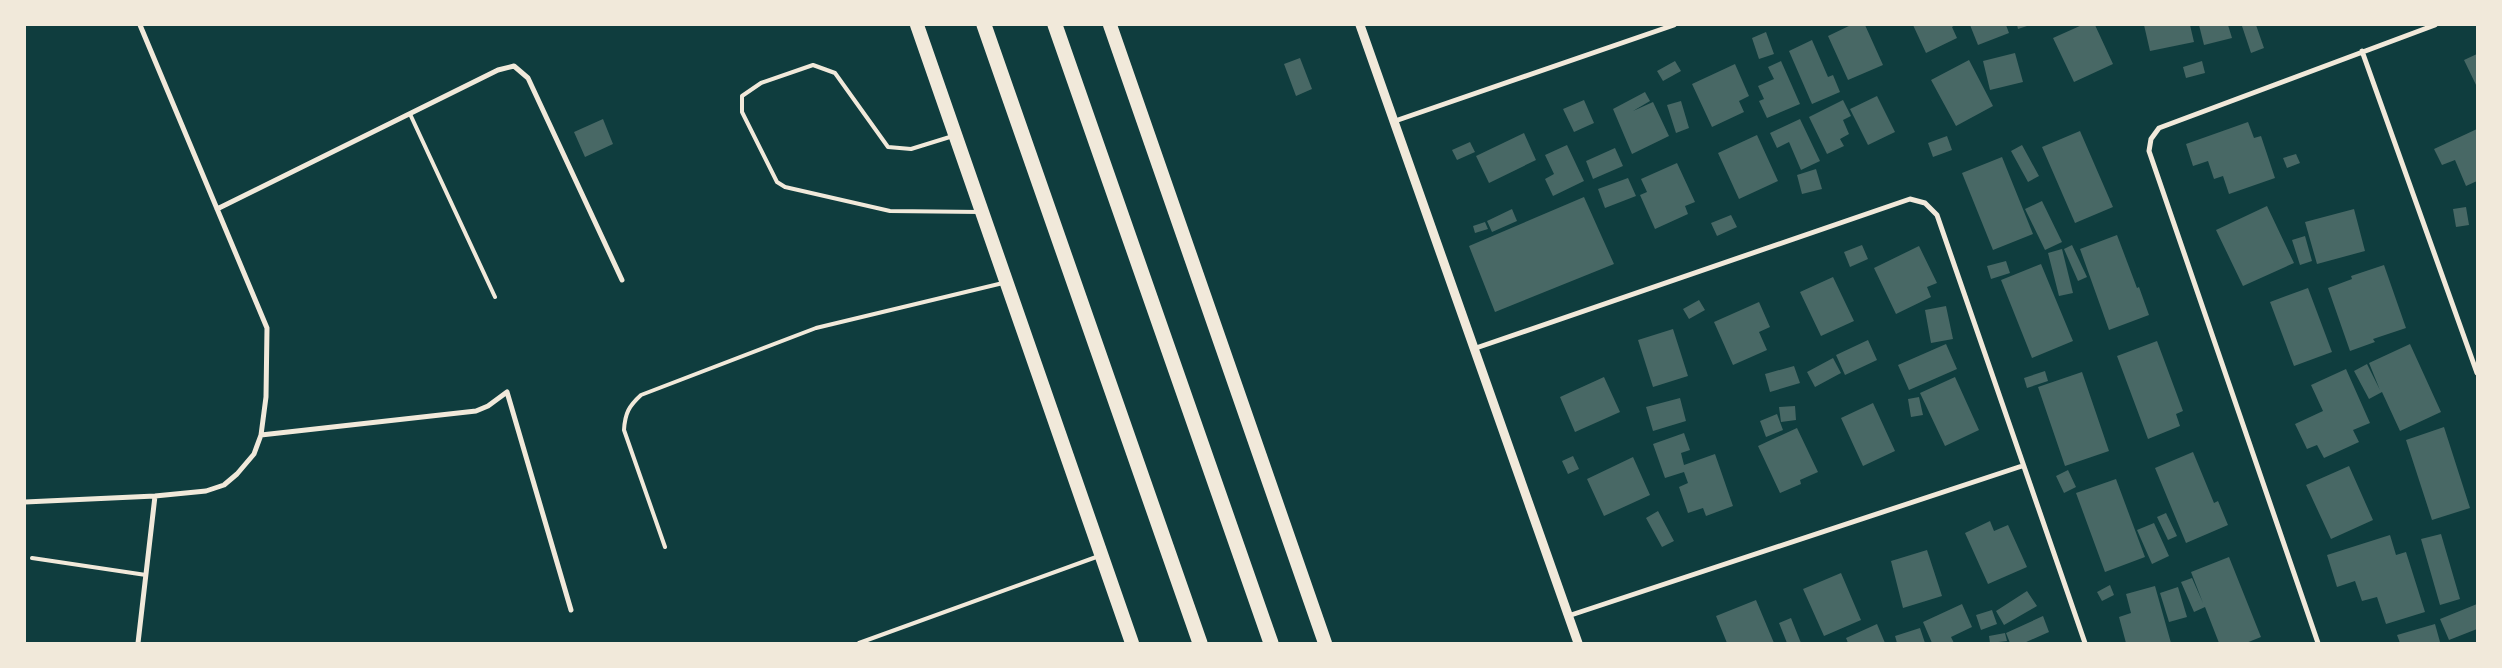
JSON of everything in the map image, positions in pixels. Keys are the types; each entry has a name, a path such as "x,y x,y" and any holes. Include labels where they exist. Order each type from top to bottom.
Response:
{"highway":[{"path":"917,25 1132,643"},
{"path":"984,25 1200,643"},
{"path":"1055,25 1271,643"},
{"path":"1112,28 1325,643"}],"street":[{"path":"25,502 155,496 206,491 224,484 237,474 254,454 261,435 266,397 267,328 140,25"},
{"path":"1360,25 1476,348 1578,643"},
{"path":"1395,121 1674,25"},
{"path":"2318,643 2149,151 2151,139 2159,128 2435,25"},
{"path":"2362,51 2477,373"},
{"path":"217,209 498,70 514,66 528,78 622,280"},
{"path":"1476,348 1910,200 1925,203 1937,215 2022,466 2085,643"},
{"path":"261,435 476,411 488,406 507,392 571,610"},
{"path":"1568,616 2022,466"},
{"path":"138,643 155,496"}],"lane":[{"path":"955,136 911,149 888,147 835,73 813,65 761,83 742,96 742,112 777,182 785,187 890,210 982,212"},
{"path":"410,114 494,297"},
{"path":"665,547 624,430 625,415 631,404 641,395 816,328 1006,283"},
{"path":"859,643 1101,556"},
{"path":"32,558 146,575"}],"building":[{"path":"1851,25 1865,25 1883,65 1848,80 1828,36"},
{"path":"1913,25 1955,25 1952,27 1957,38 1926,53"},
{"path":"1970,25 2006,25 2009,33 1978,45"},
{"path":"2017,25 2030,25 2018,29"},
{"path":"2082,25 2095,25 2113,64 2074,82 2053,38"},
{"path":"2144,25 2190,25 2194,42 2150,51"},
{"path":"2199,25 2228,25 2232,38 2204,45"},
{"path":"2256,25 2264,48 2251,53 2242,26"},
{"path":"1766,32 1774,54 1759,59 1752,38"},
{"path":"1812,40 1828,77 1833,75 1840,92 1812,104 1789,51"},
{"path":"2015,53 2023,82 1990,90 1983,61"},
{"path":"2477,54 2477,87 2464,60"},
{"path":"1300,58 1312,89 1296,96 1284,64"},
{"path":"1969,60 1993,106 1956,126 1931,80"},
{"path":"1675,61 1681,71 1663,81 1657,71"},
{"path":"1781,61 1800,104 1767,118 1759,101 1764,99 1758,86 1774,79 1768,67"},
{"path":"2202,61 2205,73 2186,78 2183,67"},
{"path":"1735,64 1749,96 1739,101 1744,112 1712,127 1692,84"},
{"path":"1645,92 1650,101 1633,111 1653,102 1669,136 1632,154 1613,109"},
{"path":"1877,96 1895,132 1868,145 1850,109"},
{"path":"1584,100 1594,123 1574,132 1563,109"},
{"path":"1843,100 1851,116 1843,120 1849,134 1840,139 1844,146 1827,154 1809,117"},
{"path":"1681,101 1689,128 1676,133 1667,105"},
{"path":"603,119 613,144 585,157 574,132"},
{"path":"1800,119 1820,161 1801,170 1789,142 1777,148 1770,133"},
{"path":"2248,122 2254,138 2261,136 2275,178 2229,194 2223,176 2214,179 2208,161 2193,166 2186,144"},
{"path":"2477,129 2477,181 2466,186 2455,160 2442,165 2434,149"},
{"path":"2080,131 2113,207 2075,223 2042,147"},
{"path":"1524,133 1536,160 1489,183 1476,156"},
{"path":"1757,135 1778,181 1739,199 1718,153"},
{"path":"1947,136 1952,150 1933,157 1928,143"},
{"path":"1470,142 1475,152 1457,160 1452,150"},
{"path":"1567,145 1584,181 1553,196 1545,179 1554,174 1545,155"},
{"path":"2022,145 2039,176 2028,182 2011,151"},
{"path":"1615,148 1623,166 1593,179 1586,161"},
{"path":"2296,154 2300,163 2287,168 2283,158"},
{"path":"2002,157 2033,234 1993,250 1962,173"},
{"path":"1677,163 1695,202 1685,206 1688,214 1655,229 1640,195 1647,192 1641,179"},
{"path":"1816,169 1822,189 1802,194 1797,175"},
{"path":"1628,178 1636,196 1605,208 1598,189"},
{"path":"1584,197 1614,264 1495,312 1469,246"},
{"path":"2042,201 2062,242 2045,250 2025,209"},
{"path":"2267,206 2294,263 2243,286 2216,230"},
{"path":"2466,207 2469,225 2456,227 2453,209"},
{"path":"1512,209 1517,221 1492,232 1487,221"},
{"path":"2354,209 2365,251 2317,264 2305,222"},
{"path":"1731,215 1737,227 1717,236 1711,223"},
{"path":"1485,222 1488,229 1475,233 1473,226"},
{"path":"2117,235 2149,315 2109,330 2080,249"},
{"path":"2305,236 2312,261 2300,265 2292,240"},
{"path":"1862,245 1868,259 1850,267 1844,252"},
{"path":"2072,245 2087,277 2078,281 2064,249"},
{"path":"1919,246 1937,283 1927,287 1931,297 1896,314 1874,268"},
{"path":"2062,249 2073,293 2059,296 2048,253"},
{"path":"2006,261 2010,273 1991,279 1987,266"},
{"path":"2041,264 2073,341 2032,358 2001,280"},
{"path":"2384,265 2406,328 2373,339 2375,342 2350,351 2328,288 2352,279 2351,276"},
{"path":"1833,277 1854,321 1821,336 1800,292"},
{"path":"2308,288 2332,352 2294,366 2270,302"},
{"path":"1699,300 1705,310 1689,319 1683,309"},
{"path":"1759,302 1770,327 1759,332 1767,350 1733,365 1714,322"},
{"path":"1946,306 1953,339 1931,343 1925,310"},
{"path":"1673,329 1688,376 1653,387 1638,340"},
{"path":"1868,340 1877,360 1845,375 1836,355"},
{"path":"2157,341 2183,411 2176,414 2180,426 2148,439 2117,356"},
{"path":"1946,344 1957,369 1909,390 1898,365"},
{"path":"2410,344 2441,412 2400,431 2382,392 2369,399 2354,371 2367,364 2380,390 2369,363"},
{"path":"1833,358 1841,373 1815,387 1807,372"},
{"path":"1794,366 1800,383 1770,392 1765,374"},
{"path":"2346,369 2370,423 2353,430 2359,442 2324,458 2317,445 2307,449 2295,424 2323,411 2311,385"},
{"path":"2045,371 2048,381 2027,388 2024,378"},
{"path":"2082,372 2109,451 2065,466 2038,387"},
{"path":"1604,377 1620,412 1575,432 1560,397"},
{"path":"1955,377 1979,430 1945,446 1920,393"},
{"path":"1919,397 1923,415 1911,417 1908,399"},
{"path":"1680,398 1686,421 1653,431 1646,407"},
{"path":"1873,403 1895,451 1863,466 1841,418"},
{"path":"1795,406 1796,420 1781,422 1779,407"},
{"path":"1777,414 1783,430 1766,437 1760,421"},
{"path":"2444,427 2470,508 2432,520 2406,440"},
{"path":"1797,428 1818,472 1800,480 1801,484 1780,493 1758,446"},
{"path":"1684,433 1690,450 1681,453 1684,465 1715,454 1733,506 1706,516 1703,508 1688,513 1679,487 1688,483 1684,472 1665,478 1653,444"},
{"path":"2193,452 2214,503 2218,501 2228,525 2186,543 2155,468"},
{"path":"1573,456 1579,469 1568,474 1562,461"},
{"path":"1633,457 1650,495 1604,516 1587,479"},
{"path":"2349,466 2373,520 2331,539 2306,485"},
{"path":"2068,470 2076,487 2064,493 2056,476"},
{"path":"2116,479 2145,557 2105,572 2076,493"},
{"path":"1658,511 1674,541 1662,547 1646,518"},
{"path":"2166,513 2177,536 2168,540 2157,517"},
{"path":"1990,521 1994,531 2008,525 2027,567 1988,584 1965,533"},
{"path":"2154,523 2169,556 2152,564 2137,530"},
{"path":"2441,534 2460,599 2440,605 2421,539"},
{"path":"2390,535 2396,555 2406,552 2425,612 2386,624 2377,597 2362,601 2355,581 2337,587 2327,555"},
{"path":"1927,550 1942,596 1903,608 1891,561"},
{"path":"2229,557 2261,637 2246,643 2219,643 2205,607 2194,612 2181,582 2192,578 2203,603 2191,572"},
{"path":"1841,573 1861,620 1824,636 1803,589"},
{"path":"2110,585 2114,595 2102,601 2097,592"},
{"path":"2155,586 2171,643 2126,643 2119,617 2131,613 2126,594"},
{"path":"2178,587 2187,617 2169,622 2160,593"},
{"path":"2027,591 2037,606 2004,625 1996,611"},
{"path":"1756,600 1774,643 1727,643 1716,616"},
{"path":"1962,604 1972,627 1951,637 1954,643 1932,643 1923,622"},
{"path":"2477,604 2477,629 2449,640 2440,619"},
{"path":"1992,610 1997,624 1981,630 1976,615"},
{"path":"2043,616 2049,632 2024,643 2010,643 2006,633"},
{"path":"1791,618 1801,643 1787,643 1779,623"},
{"path":"1877,624 1885,643 1848,643 1846,638"},
{"path":"2435,624 2440,642 2400,643 2397,635"},
{"path":"1920,628 1925,643 1897,643 1895,636"},
{"path":"2005,633 2007,641 1990,643 1989,636"}]}
